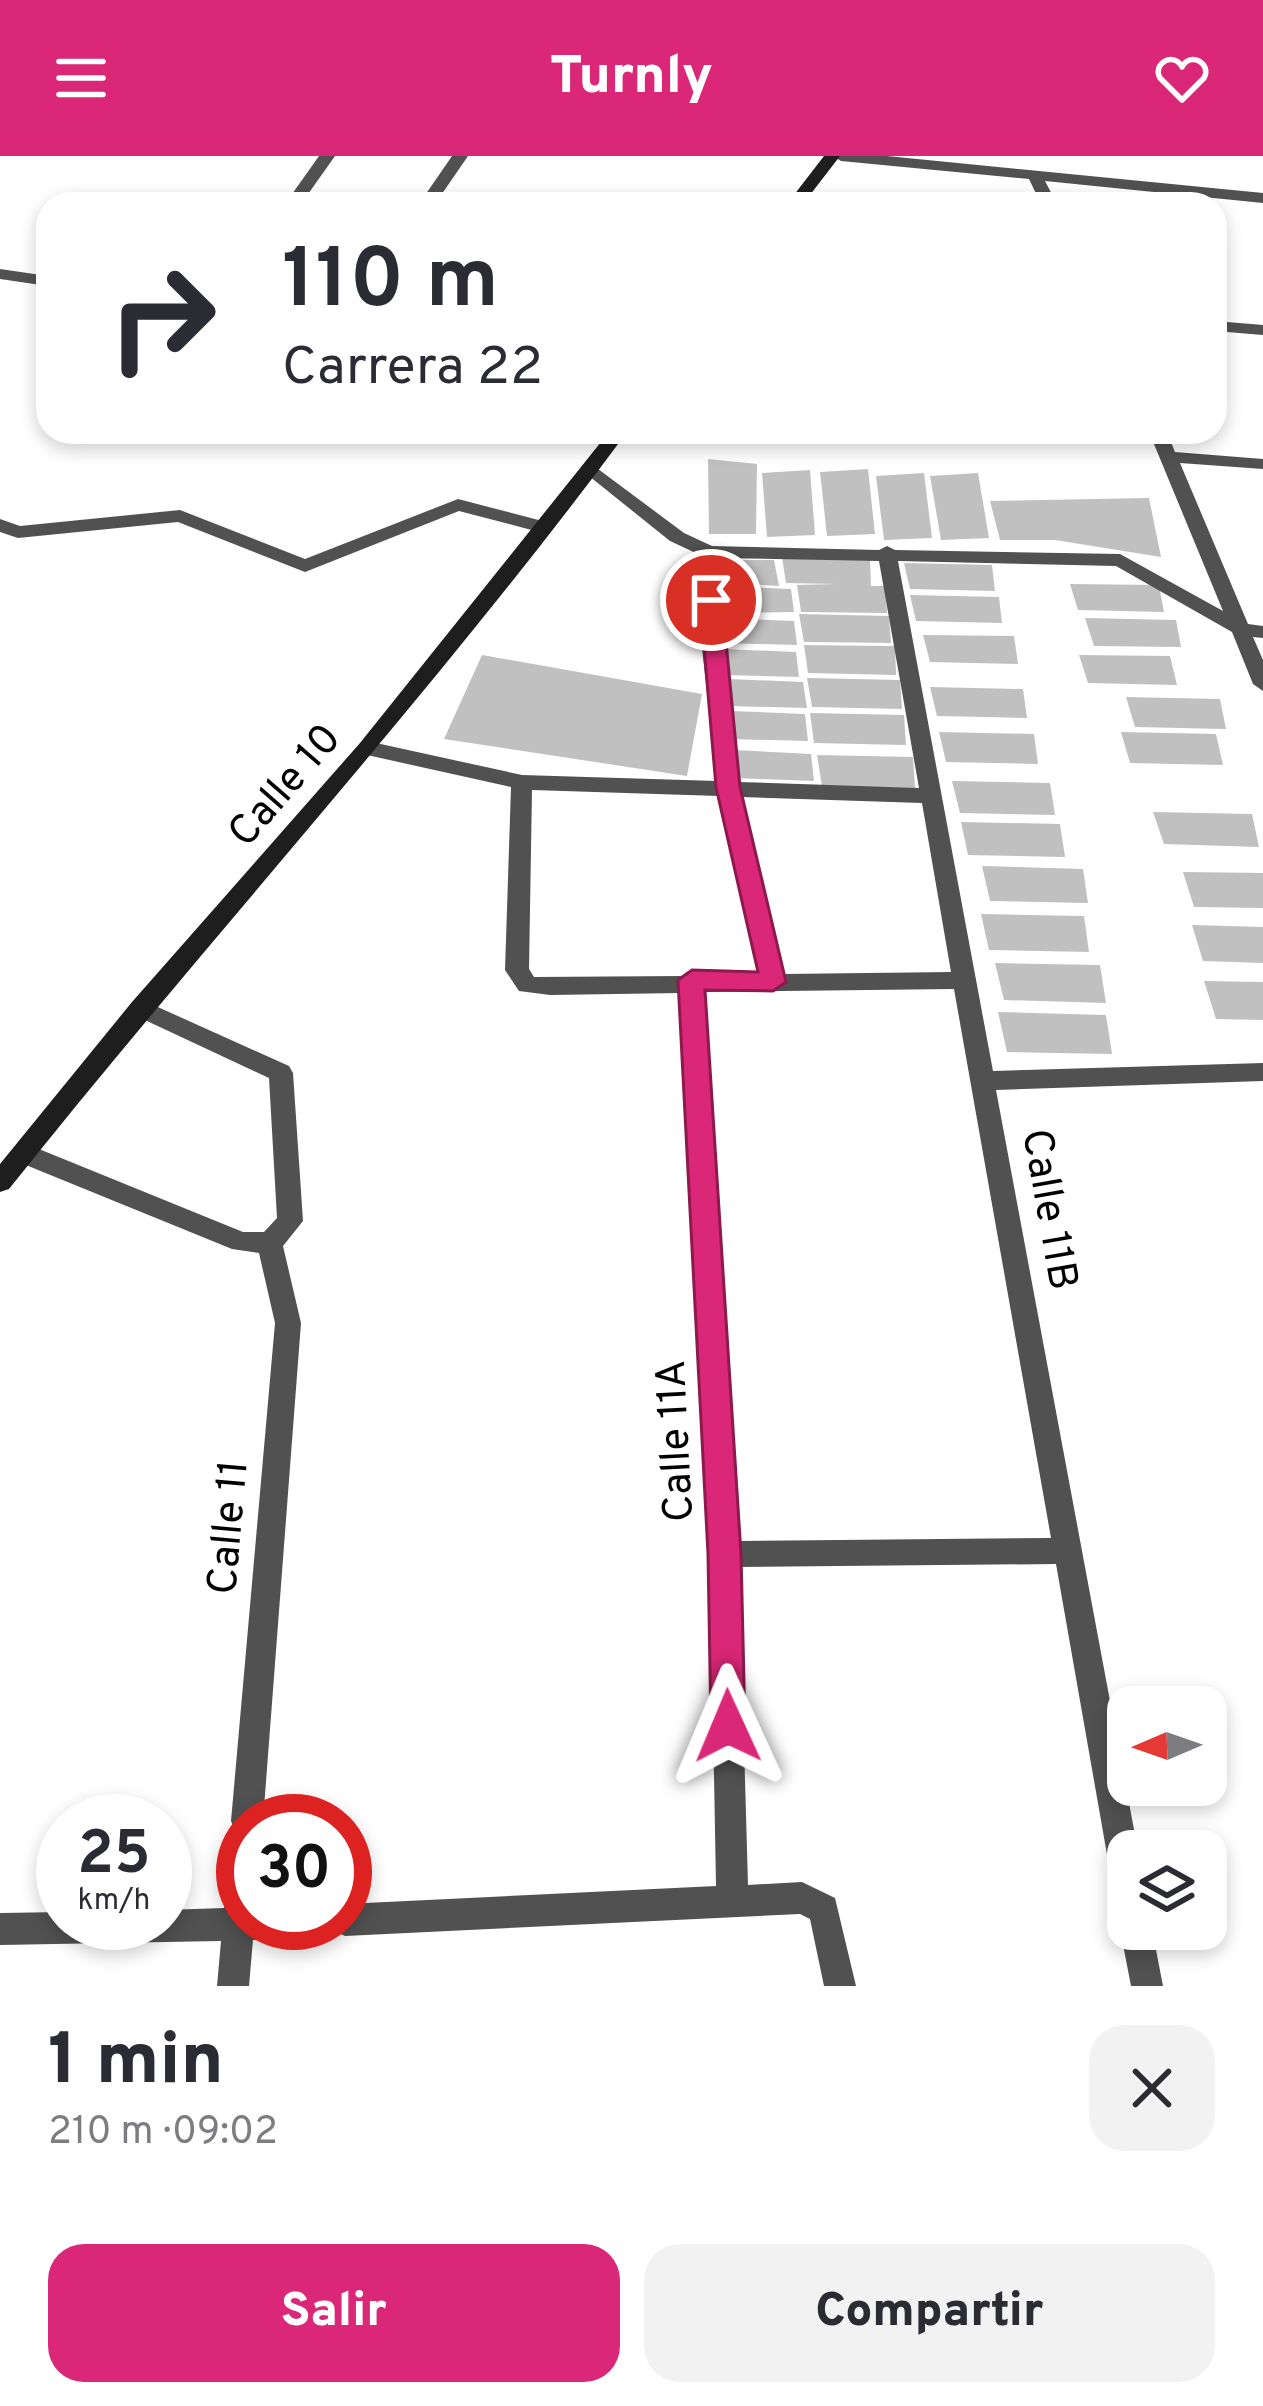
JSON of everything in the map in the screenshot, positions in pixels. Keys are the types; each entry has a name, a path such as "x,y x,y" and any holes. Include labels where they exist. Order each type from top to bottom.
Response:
{"main road":[{"path":"804,192 832,156"},
{"name":"Calle 10","path":"0,1182 140,1008 367,748 609,444"}],"street":[{"path":"302,192 327,156"},
{"path":"435,192 460,156"},
{"path":"841,156 1201,192"},
{"path":"1035,176 1043,192"},
{"path":"1227,195 1263,198"},
{"path":"0,274 36,279"},
{"path":"1227,327 1263,330"},
{"path":"1164,444 1252,631 1263,684"},
{"path":"1170,457 1263,464"},
{"path":"590,468 677,537 709,552 1120,560 1252,631"},
{"path":"0,524 18,532 180,516 305,566 458,506 543,527"},
{"path":"709,552 712,648 728,787 773,982"},
{"name":"Calle 11B","path":"887,552 1119,1830"},
{"path":"367,748 522,782 932,796"},
{"path":"522,782 518,970 527,985 964,980"},
{"name":"Calle 11A","path":"692,980 724,1554 732,1898"},
{"path":"26,1154 241,1242 270,1243 290,1221 281,1073 140,1008"},
{"path":"983,1081 1263,1072"},
{"name":"Calle 11","path":"250,1794 288,1323 270,1243"},
{"path":"724,1554 1068,1551"},
{"path":"372,1918 802,1898 824,1909 840,1986"},
{"path":"0,1929 216,1926"},
{"path":"233,1986 237,1950"},
{"path":"1140,1950 1147,1986"}],"building":[{"path":"708,459 757,464 756,534 709,534"},
{"path":"868,469 875,534 827,536 820,472"},
{"path":"810,470 815,535 767,537 762,473"},
{"path":"924,473 932,538 884,540 876,476"},
{"path":"978,473 989,538 941,540 930,476"},
{"path":"1149,498 1161,557 1055,540 1000,540 990,501"},
{"path":"782,557 870,559 871,586 885,586 887,613 801,612 797,585 836,584 786,583"},
{"path":"729,560 774,560 779,586 733,583"},
{"path":"904,563 992,565 995,591 910,589"},
{"path":"1070,584 1159,585 1164,612 1078,610"},
{"path":"720,586 791,589 794,612 722,613"},
{"path":"910,595 999,597 1002,623 916,621"},
{"path":"799,614 889,616 891,643 804,642"},
{"path":"721,618 794,621 797,645 721,643"},
{"path":"1085,618 1176,620 1181,647 1094,646"},
{"path":"923,635 1014,636 1018,664 930,662"},
{"path":"804,645 895,646 896,675 808,673"},
{"path":"723,649 796,652 799,677 722,675"},
{"path":"482,655 702,694 687,776 444,739"},
{"path":"1079,655 1170,656 1177,685 1088,683"},
{"path":"807,678 900,680 902,709 812,707"},
{"path":"729,679 803,682 807,708 729,706"},
{"path":"930,687 1023,689 1027,718 937,716"},
{"path":"1126,697 1220,699 1226,729 1135,727"},
{"path":"730,711 805,714 808,741 729,739"},
{"path":"810,713 904,715 906,745 814,743"},
{"path":"939,732 1034,734 1038,764 946,762"},
{"path":"1121,732 1216,734 1223,765 1130,763"},
{"path":"734,750 811,754 814,781 734,778"},
{"path":"817,755 913,757 915,788 822,786"},
{"path":"952,781 1050,783 1055,815 960,813"},
{"path":"1153,812 1252,814 1259,847 1164,844"},
{"path":"961,822 1060,824 1065,857 968,855"},
{"path":"982,866 1083,869 1088,903 990,901"},
{"path":"1183,872 1263,873 1263,908 1194,907"},
{"path":"981,914 1084,916 1089,952 989,950"},
{"path":"1192,925 1263,927 1263,963 1203,961"},
{"path":"995,963 1100,965 1106,1003 1004,1000"},
{"path":"1204,981 1263,982 1263,1020 1216,1019"},
{"path":"998,1012 1106,1015 1112,1054 1007,1052"}],"route":[{"path":"711,600 728,787 773,982 692,980 724,1554 728,1726"}]}
